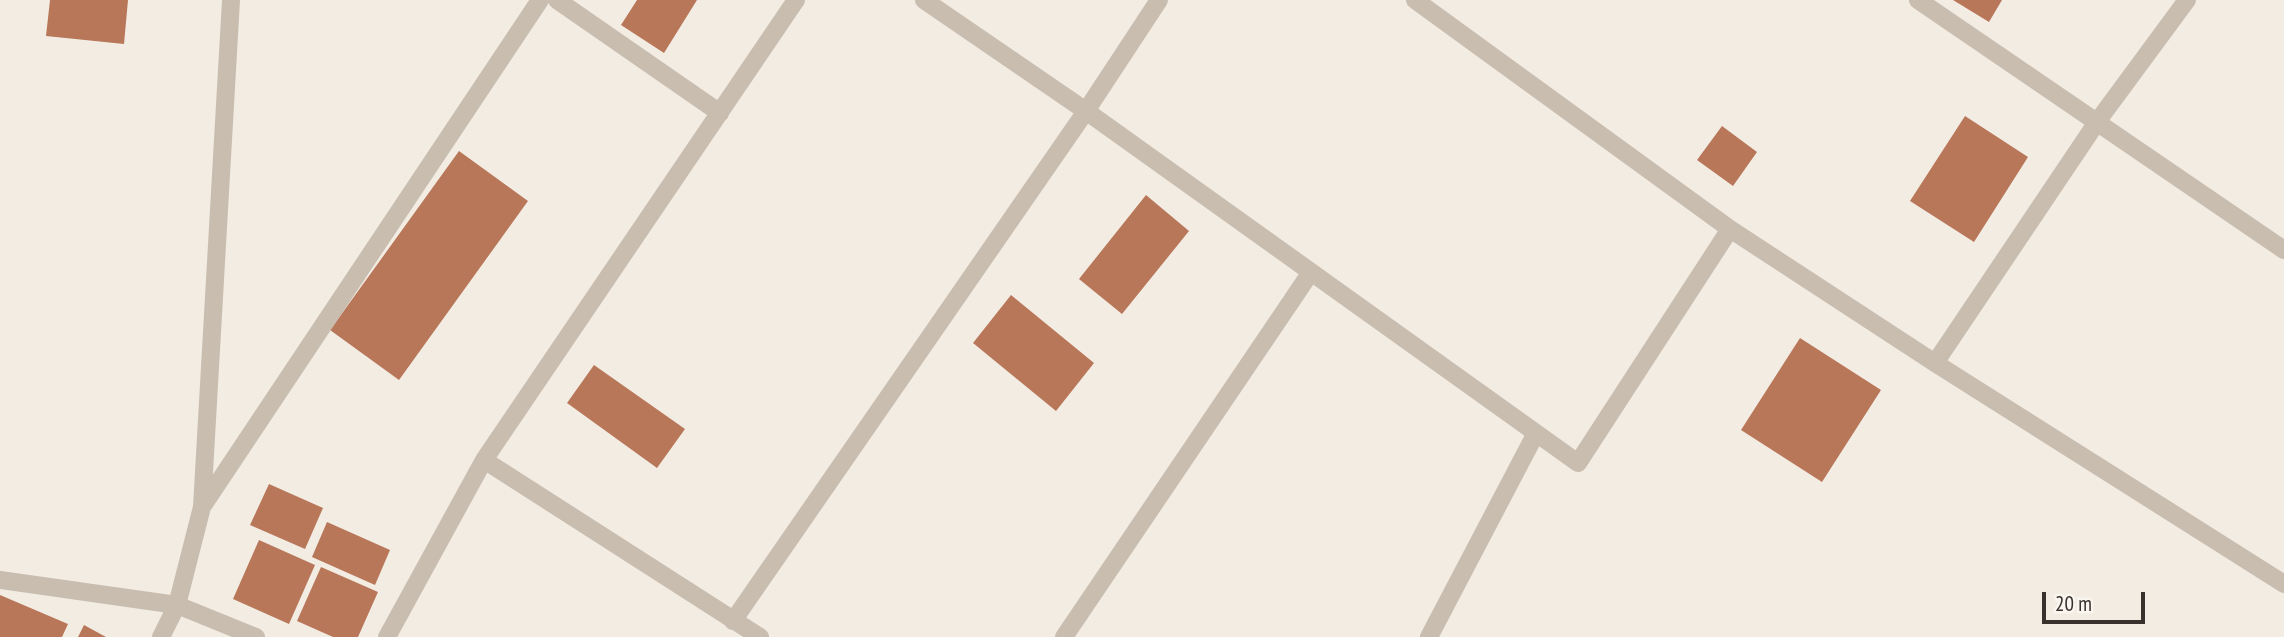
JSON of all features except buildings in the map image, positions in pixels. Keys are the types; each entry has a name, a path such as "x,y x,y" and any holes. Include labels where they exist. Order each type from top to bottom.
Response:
{"street":[{"path":"162,637 177,605 202,507 231,0"},
{"path":"202,507 540,0"},
{"path":"557,0 720,113"},
{"path":"387,637 484,460 796,0"},
{"path":"924,0 1086,111 1578,463 1730,229"},
{"path":"733,621 1086,111 1159,0"},
{"path":"1415,0 1730,229 1935,363 2284,584"},
{"path":"1918,0 2284,250"},
{"path":"1935,363 2097,122 2187,0"},
{"path":"1064,637 1311,272"},
{"path":"1429,637 1536,433"},
{"path":"484,460 756,636"},
{"path":"0,580 177,605 256,637"}]}
